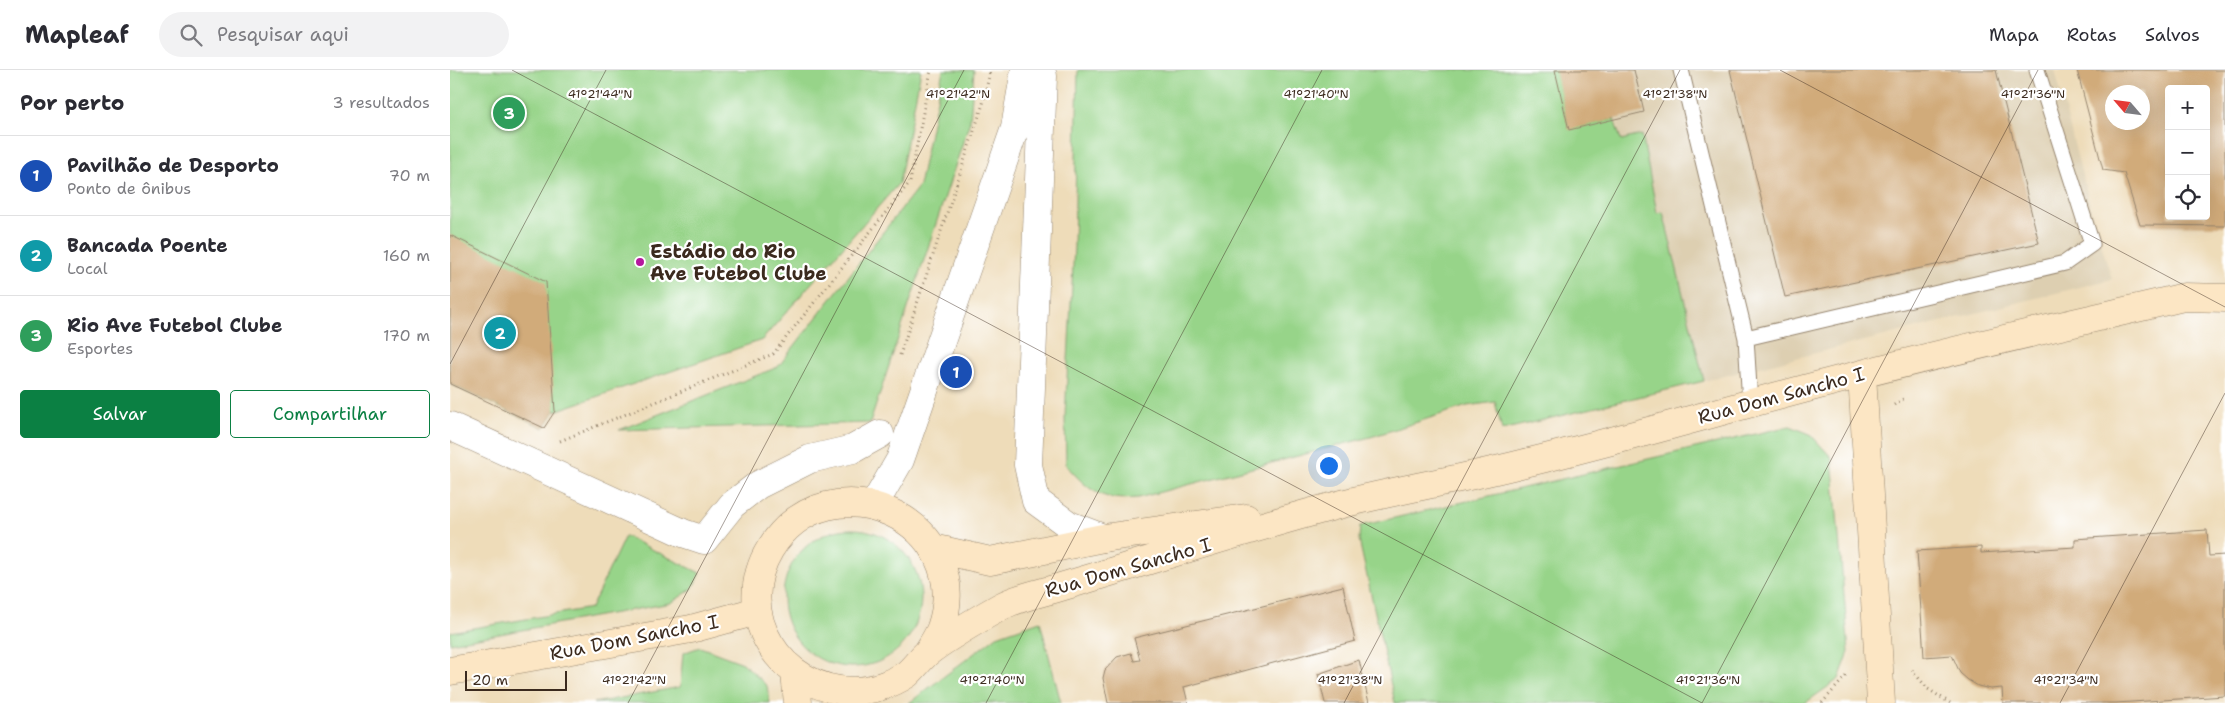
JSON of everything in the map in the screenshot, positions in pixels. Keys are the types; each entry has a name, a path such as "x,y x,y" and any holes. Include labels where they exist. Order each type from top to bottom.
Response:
{"street":[{"path":"874,505 904,451 1015,128 1025,70"},
{"path":"1038,70 1043,76 1028,466 1036,501 1069,525 1103,538"},
{"name":"Rua Dom Sancho I","path":"927,653 940,628 946,601 943,574 933,548 917,529 898,514 874,505 844,502 813,510 788,527 769,551 758,580 758,611 764,635 777,656 795,673 824,688 848,697 883,686 908,673 927,653 1006,603 1339,505 1525,463 1862,374 2184,297 2225,298"},
{"path":"1862,374 1881,703"},
{"path":"450,426 683,533 704,540 732,505 758,485 810,459 853,449 880,434"},
{"name":"Rua Dom Sancho I","path":"933,548 990,560 1103,538 1339,505"},
{"name":"Rua Dom Sancho I","path":"450,671 691,629 758,611"},
{"path":"795,673 798,703"}],"lane":[{"path":"1681,70 1746,338 1750,404"},
{"path":"1746,338 2065,263 2092,244 2037,70"}],"path":[{"path":"556,442 773,354 910,182 931,70"},
{"path":"900,356 983,104 990,70"},
{"path":"1892,412 1894,405 1910,394"},
{"path":"1908,665 1928,689 1950,703"},
{"path":"1822,703 1847,675"}],"shaded area":[{"path":"1556,70 2055,70 2094,221 2112,279 1704,381 1663,212 1657,214 1642,135 1621,141 1617,122 1569,130"}],"green space":[{"name":"Estádio do Rio Ave Futebol Clube","path":"450,70 921,70 899,183 762,340 555,411 544,428 450,384"},
{"path":"943,70 974,70 970,121 870,423 619,430 778,367 919,186"},
{"path":"1078,70 1556,70 1569,129 1614,119 1621,140 1642,135 1657,213 1663,212 1704,381 1502,430 1495,402 1467,406 1374,436 1138,498 1115,498 1097,493 1082,482 1066,465 1065,417 1074,247"},
{"path":"1790,426 1810,434 1832,458 1849,652 1839,679 1805,703 1395,703 1359,540 1360,526"},
{"path":"852,529 866,530 879,534 891,540 901,549 910,559 916,571 920,584 920,612 916,625 910,637 901,647 891,656 879,662 866,666 852,667 838,666 825,662 813,656 803,647 794,637 788,625 784,612 783,598 784,584 788,571 794,559 803,549 813,540 825,534 838,530"},
{"path":"625,536 700,573 692,589 671,603 450,643 450,632 591,608"},
{"path":"1040,621 1061,703 909,703 997,636"},
{"path":"700,647 743,663 767,686 770,703 594,703 680,687 683,653"}],"building":[{"path":"1555,70 1634,70 1644,112 1569,130"},
{"path":"1730,70 1996,70 2039,243 1785,297"},
{"path":"2077,70 2225,70 2225,226 2140,225 2124,173 2103,170"},
{"path":"450,235 546,282 555,411 544,428 450,384"},
{"path":"2207,530 2209,556 2225,555 2225,696 2116,703 2003,703 2002,688 1990,689 1978,686 1968,680 1960,673 1952,655 1924,657 1917,551 1981,547 1981,553 2075,547 2075,539"},
{"path":"1343,586 1355,641 1184,687 1188,703 1108,703 1103,678 1105,670 1117,657 1131,653 1134,661 1140,660 1134,638"},
{"path":"1359,660 1369,703 1325,703 1318,674"}],"place":[{"name":"Rio Ave Futebol Clube","path":"509,113"},
{"name":"Estádio do Rio Ave Futebol Clube","path":"640,262"},
{"name":"Bancada Poente","path":"500,333"},
{"name":"Pavilhão de Desporto","path":"956,372"}]}
